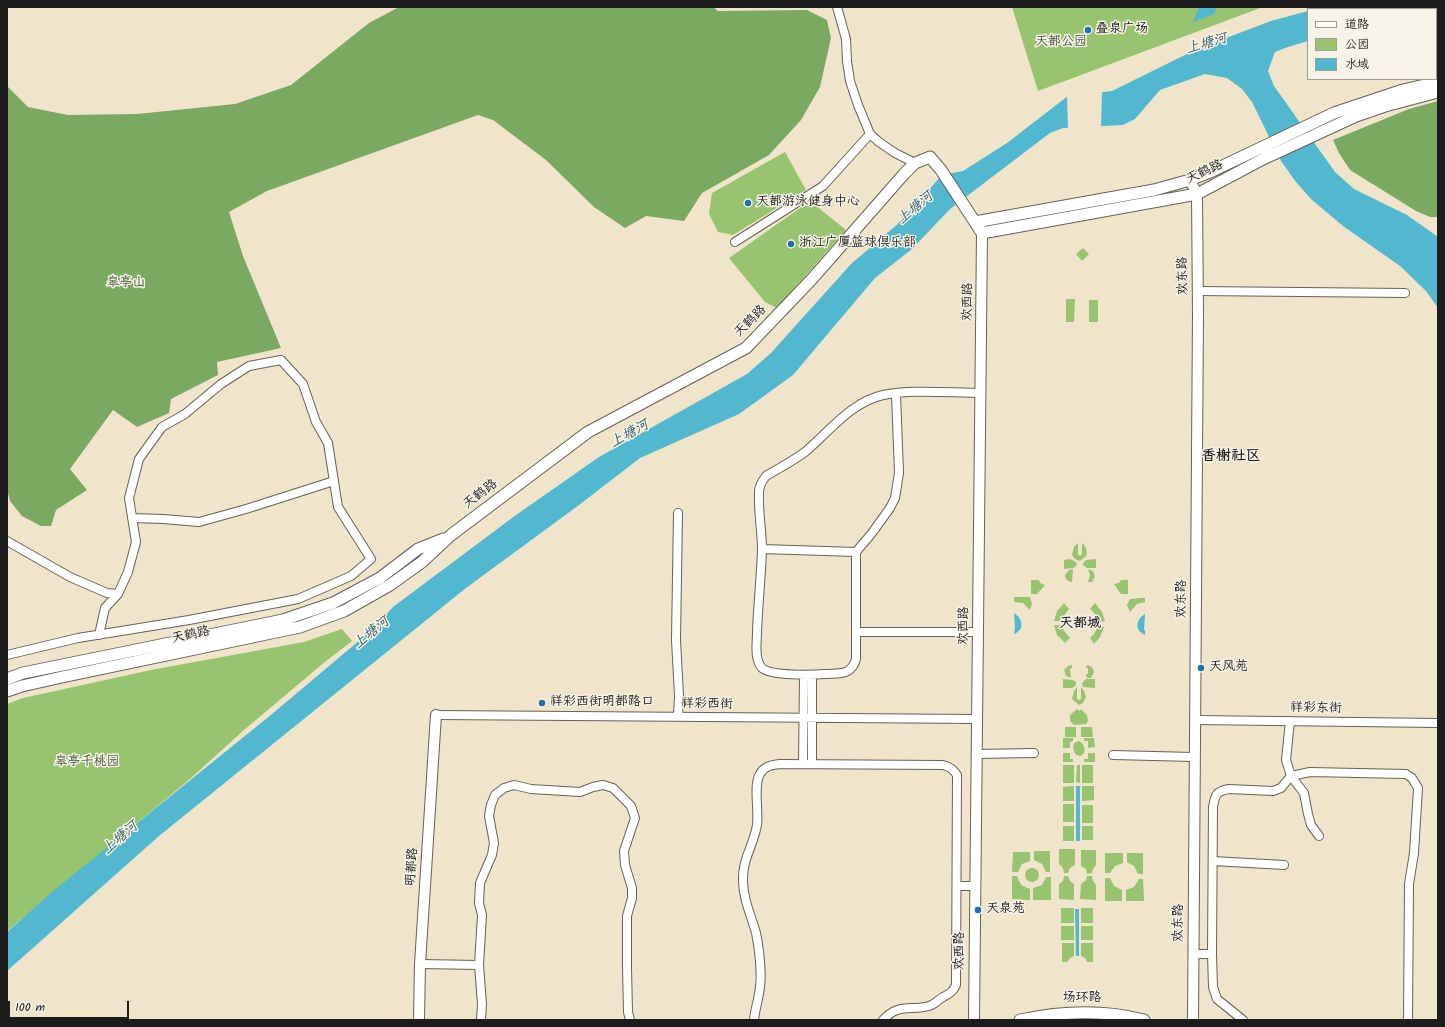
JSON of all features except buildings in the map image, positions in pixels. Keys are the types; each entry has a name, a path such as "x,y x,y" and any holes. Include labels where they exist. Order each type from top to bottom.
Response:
{"main road":[{"name":"天鹤路","path":"982,233 1197,194 1262,154 1334,113 1354,105 1403,90 1438,82"},
{"name":"天鹤路","path":"975,222 1154,190 1190,180 1262,154 1356,116 1385,106 1438,92"},
{"path":"915,163 930,157 941,170 982,233"},
{"name":"天鹤路","path":"7,691 62,677 300,628 344,611 390,585 422,562 451,535 588,432 746,348 812,279 915,163"},
{"name":"天鹤路","path":"7,679 31,672 283,620 333,603 380,578 418,550 451,535"},
{"name":"场环路","path":"1020,1020 1048,1014 1086,1012 1130,1016 1144,1020"}],"street":[{"path":"837,7 846,39 850,81 858,106 870,134 895,153 915,163"},
{"path":"735,242 823,186 870,134"},
{"name":"欢东路","path":"1190,180 1197,194 1198,291 1193,1020"},
{"name":"欢西路","path":"974,1020 982,233"},
{"path":"1198,291 1405,293"},
{"path":"7,655 78,638 99,635 189,620 298,600 351,576 371,559 338,507 328,443 316,422 303,384 280,360 249,366 221,384 185,414 162,427 138,459 129,498 136,542 128,572 118,594 105,608 99,635"},
{"path":"896,394 899,472 895,498 890,508 872,533 856,552 855,664 851,669 844,673 808,675 767,671 761,667 758,659 758,601 762,549 759,492 762,481 766,476 804,452 856,407 869,400 883,395 896,394 909,393 980,393"},
{"path":"132,518 199,522 246,510 334,481"},
{"path":"678,513 676,640 679,696 678,716"},
{"path":"7,541 70,577 107,593 118,594"},
{"path":"762,549 856,552"},
{"path":"856,632 978,632"},
{"path":"808,675 808,718 812,764"},
{"name":"祥彩西街","path":"436,715 976,719"},
{"name":"明都路","path":"419,1020 420,964 436,715"},
{"path":"803,764 808,718"},
{"name":"祥彩东街","path":"1195,720 1437,723"},
{"path":"1290,721 1286,760 1291,776 1304,792 1311,825 1319,836"},
{"path":"976,754 1034,753"},
{"path":"1113,755 1194,757"},
{"path":"754,1020 760,986 758,949 756,933 746,904 743,879 744,867 755,836 757,824 758,803 756,783 760,774 765,768 771,765 812,764 949,766 957,775 956,985 954,991 935,1003 928,1006 902,1008 888,1014 883,1020"},
{"path":"1243,1020 1217,999 1213,987 1212,861 1213,806 1215,796 1221,790 1229,789 1273,791 1281,788 1291,776 1310,772 1406,774 1412,778 1418,788 1414,853 1409,884 1408,1020"},
{"path":"481,1020 482,1004 479,965 482,915 479,903 480,883 492,855 494,843 489,816 495,795 504,788 514,785 531,789 580,792 603,785 613,788 632,806 634,818 624,851 625,865 632,888 632,898 627,916 628,1012 630,1020"},
{"path":"1212,861 1284,865"},
{"path":"957,886 975,886"},
{"path":"1193,954 1212,954"},
{"path":"420,964 479,965"}],"green space":[{"name":"皋亭山","path":"399,7 713,7 718,11 807,10 827,20 831,38 820,87 801,120 769,155 702,193 684,221 646,216 625,228 594,207 546,160 493,120 478,115 267,191 229,212 243,256 281,348 217,362 218,375 171,399 169,413 137,427 113,410 70,469 87,490 56,510 51,526 41,526 22,516 10,501 7,489 7,86 28,107 68,115 137,114 235,104 291,85 369,23"},
{"name":"天都公园","path":"1012,7 1263,7 1038,91"},
{"path":"1438,101 1438,217 1430,217 1416,211 1350,170 1333,140 1409,109"},
{"name":"天都游泳健身中心","path":"785,152 806,190 733,235 718,232 709,214 712,193"},
{"name":"浙江广厦篮球俱乐部","path":"810,201 846,230 777,308 765,302 729,258"},
{"path":"1083,248 1089,254 1082,261 1076,254"},
{"path":"1066,299 1075,299 1074,322 1066,322"},
{"path":"1089,300 1098,300 1098,322 1089,322"},
{"path":"1078,543 1078,554 1080,556 1082,554 1082,543 1087,551 1086,556 1080,561 1075,559 1072,555 1074,547"},
{"path":"1070,559 1076,562 1077,565 1073,568 1064,569 1064,560"},
{"path":"1096,559 1096,568 1087,568 1083,565 1086,560"},
{"path":"1073,569 1071,582 1066,579 1065,575 1069,570"},
{"path":"1088,569 1093,571 1095,576 1092,582 1088,582 1090,575"},
{"path":"1031,580 1039,580 1040,583 1045,585 1037,594 1031,594"},
{"path":"1121,580 1128,580 1128,594 1121,594 1114,584 1119,583"},
{"path":"1014,597 1030,597 1032,604 1030,610 1023,603 1014,602"},
{"path":"1145,598 1145,602 1137,604 1130,612 1127,605 1130,599"},
{"path":"1064,603 1069,609 1062,621 1054,621 1057,611"},
{"path":"1095,603 1102,612 1105,621 1098,622 1096,615 1090,609"},
{"path":"1054,625 1062,625 1064,631 1070,638 1065,643 1057,635"},
{"path":"1098,626 1104,627 1100,637 1094,644 1090,638"},
{"name":"皋亭千桃园","path":"342,629 352,641 326,661 244,730 190,779 7,931 7,704 23,698 151,670 304,642"},
{"path":"1072,665 1072,668 1070,669 1071,678 1066,676 1064,670 1068,666"},
{"path":"1087,665 1092,667 1094,672 1091,678 1087,678"},
{"path":"1063,679 1073,680 1076,682 1076,685 1072,688 1063,688"},
{"path":"1086,679 1095,679 1095,688 1083,687 1082,683"},
{"path":"1077,687 1077,699 1081,699 1081,687 1086,697 1083,703 1079,705 1072,699 1074,691"},
{"path":"1077,709 1080,711 1081,709 1087,715 1088,721 1086,724 1074,725 1070,721 1070,715"},
{"path":"1065,727 1076,727 1076,737 1065,737"},
{"path":"1081,727 1092,727 1093,737 1081,737"},
{"path":"1063,738 1073,738 1073,741 1070,742 1070,748 1063,748"},
{"path":"1084,738 1094,738 1095,747 1088,748 1088,741 1084,741"},
{"path":"1079,741 1083,744 1085,750 1081,756 1076,755 1073,748 1074,743"},
{"path":"1063,753 1070,753 1070,759 1073,759 1073,762 1063,762"},
{"path":"1088,753 1095,753 1095,762 1084,762 1084,759 1088,759"},
{"path":"1063,765 1074,765 1074,783 1063,783"},
{"path":"1077,765 1080,765 1080,783 1076,782"},
{"path":"1082,765 1093,765 1093,783 1082,783"},
{"path":"1074,786 1074,801 1063,801 1063,787"},
{"path":"1082,786 1094,786 1094,800 1082,801"},
{"path":"1063,804 1074,804 1074,822 1063,822"},
{"path":"1082,805 1093,805 1093,823 1082,823"},
{"path":"1063,826 1074,826 1074,841 1063,841"},
{"path":"1082,826 1093,826 1093,840 1082,840"},
{"path":"1059,849 1075,849 1075,865 1070,868 1068,873 1064,873 1063,868 1059,864"},
{"path":"1081,850 1096,850 1096,865 1092,873 1087,874 1086,869 1081,866"},
{"path":"1034,851 1050,851 1050,872 1046,872 1042,864 1034,860"},
{"path":"1013,852 1030,852 1030,861 1022,864 1018,872 1012,872"},
{"path":"1105,853 1123,853 1123,863 1115,866 1110,873 1105,873"},
{"path":"1127,853 1143,853 1143,874 1138,874 1134,866 1127,862"},
{"path":"1029,868 1035,868 1039,872 1039,878 1035,882 1029,882 1025,878 1025,872"},
{"path":"1012,876 1017,876 1021,885 1030,889 1030,900 1012,899"},
{"path":"1064,876 1068,876 1070,881 1074,884 1074,900 1059,899 1059,884 1063,881"},
{"path":"1087,876 1092,876 1096,885 1096,900 1080,899 1081,884 1086,880"},
{"path":"1046,877 1051,877 1051,900 1033,900 1033,888 1042,885"},
{"path":"1105,878 1110,878 1114,886 1122,890 1122,901 1105,901"},
{"path":"1139,879 1143,879 1144,901 1126,901 1126,890 1134,887"},
{"path":"1061,908 1074,908 1074,923 1061,923"},
{"path":"1081,908 1093,908 1093,923 1081,923"},
{"path":"1061,926 1074,926 1074,940 1061,940"},
{"path":"1081,926 1093,926 1093,940 1081,940"},
{"path":"1062,943 1074,943 1074,956 1067,962 1062,962"},
{"path":"1081,943 1093,943 1093,962 1087,962 1085,958 1081,956"}],"water":[{"path":"1199,7 1217,7 1214,14 1193,22"},
{"path":"1321,7 1429,7 1426,8 1318,8"},
{"name":"上塘河","path":"1307,11 1307,41 1275,52 1268,71 1274,86 1335,172 1354,189 1407,215 1438,237 1438,308 1426,291 1400,266 1343,226 1311,199 1296,182 1281,161 1252,102 1242,89 1227,78 1205,74 1160,90 1135,119 1123,125 1063,128 1050,133 950,209 912,249 875,278 793,375 739,414 640,458 466,588 159,836 7,971 7,932 52,892 272,714 373,629 393,607 516,515 599,457 747,374 771,353 851,264 900,222 942,175 963,171 1007,143 1068,96 1112,91 1197,49 1271,21"},
{"path":"1014,613 1017,615 1022,624 1020,630 1014,634 1015,627"},
{"path":"1145,614 1145,635 1139,630 1138,622"},
{"path":"1076,786 1080,786 1080,841 1076,841"},
{"path":"1075,909 1079,909 1079,956 1076,956"}],"pier":[{"path":"1102,91 1101,128 1068,130 1067,94"}],"place":[{"name":"叠泉广场","path":"1088,30"},
{"name":"天都游泳健身中心","path":"748,203"},
{"name":"浙江广厦篮球俱乐部","path":"791,244"},
{"name":"天风苑","path":"1201,668"},
{"name":"祥彩西街明都路口","path":"542,703"},
{"name":"天泉苑","path":"978,910"}],"district":[{"name":"香榭社区","path":"1231,457"},
{"name":"天都城","path":"1080,625"}]}
